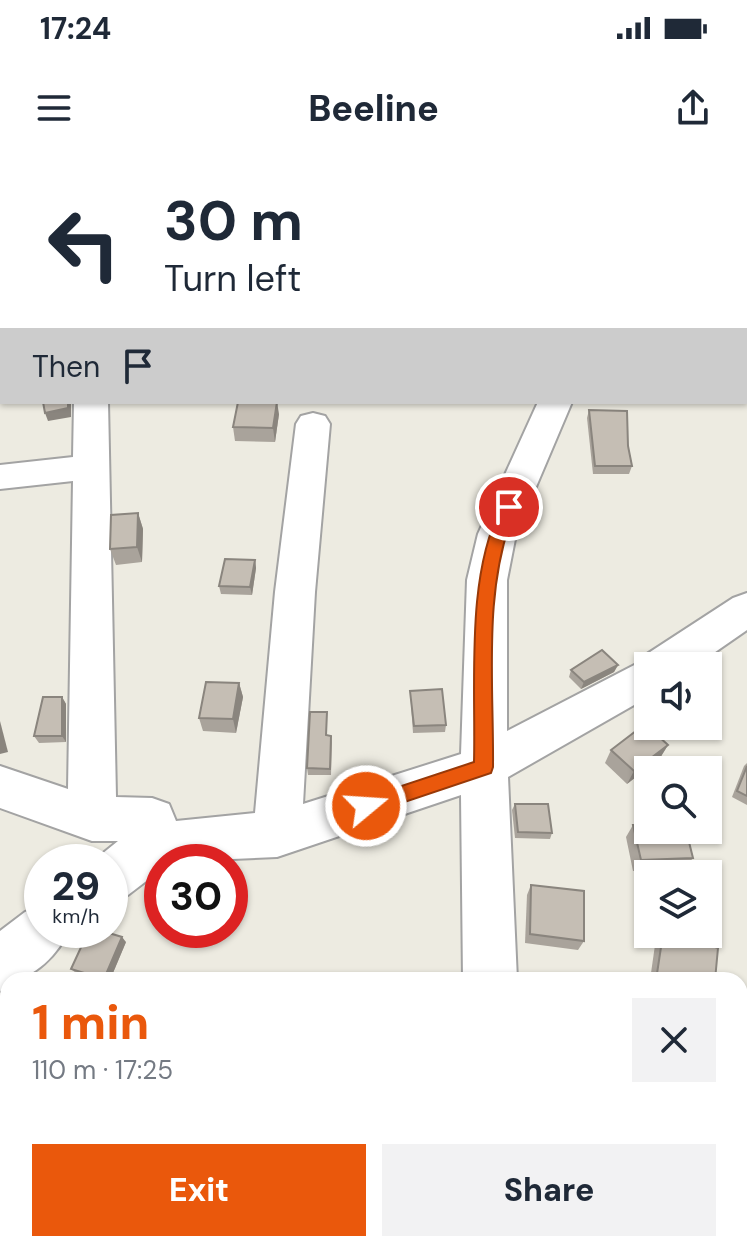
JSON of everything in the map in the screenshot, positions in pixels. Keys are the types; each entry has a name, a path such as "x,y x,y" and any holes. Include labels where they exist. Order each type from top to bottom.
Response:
{"street":[{"path":"91,404 92,819"},
{"path":"490,972 484,767 487,580 497,534 554,404"},
{"path":"277,835 295,592 313,424"},
{"path":"0,477 91,467"},
{"path":"683,652 747,609"},
{"path":"174,844 220,837 277,835 484,767 634,684"},
{"path":"0,787 92,819 152,820 149,844"},
{"path":"128,864 144,851"},
{"path":"0,964 24,945"}],"building":[{"path":"43,404 68,404 68,408 45,413"},
{"path":"238,404 277,404 273,428 233,427"},
{"path":"589,410 627,411 632,466 595,466"},
{"path":"138,513 137,547 110,549 111,515"},
{"path":"225,559 255,560 250,587 219,586"},
{"path":"602,650 618,665 584,682 571,670"},
{"path":"206,682 239,683 233,719 199,718"},
{"path":"442,689 446,725 414,726 410,691"},
{"path":"43,697 62,697 62,736 34,736"},
{"path":"310,712 327,712 326,735 331,736 330,769 307,768"},
{"path":"634,732 634,740 663,740 668,745 654,756 634,756 634,771 611,750"},
{"path":"747,766 747,796 737,791"},
{"path":"515,804 548,804 552,833 518,832"},
{"path":"637,844 690,844 693,858 641,860"},
{"path":"531,885 584,891 584,941 530,934"},
{"path":"81,948 117,948 107,972 71,969"},
{"path":"661,948 718,948 716,972 657,972"}],"route":[{"path":"366,806 484,767 487,580 497,534 509,507"}]}
